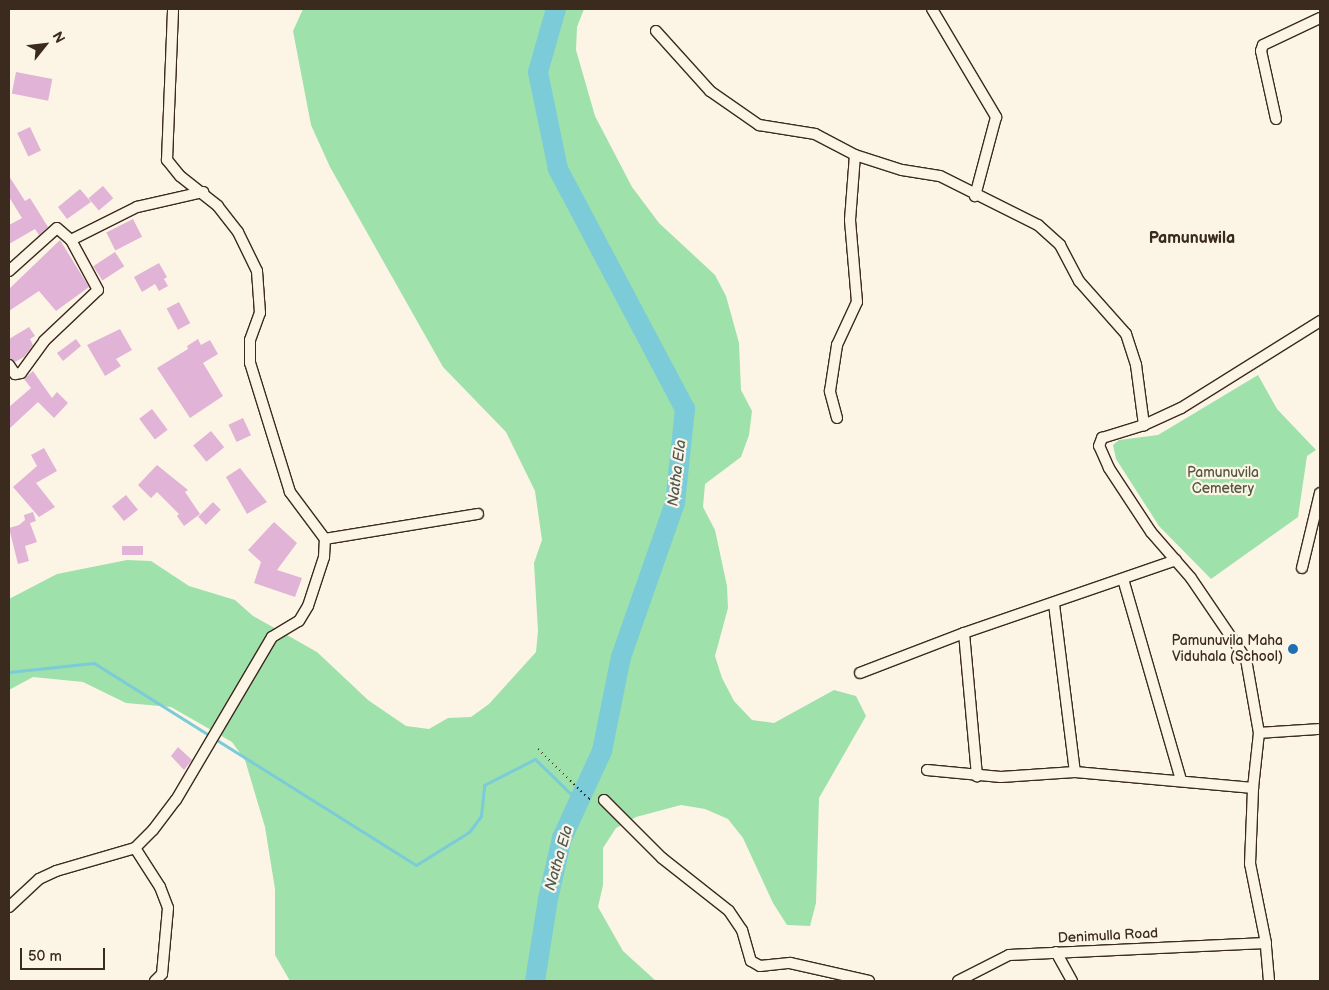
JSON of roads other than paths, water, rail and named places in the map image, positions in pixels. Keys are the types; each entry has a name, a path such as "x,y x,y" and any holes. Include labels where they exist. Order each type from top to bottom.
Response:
{"street":[{"path":"9,907 39,879 56,871 135,848 176,800 272,637 299,621 308,606 324,556 325,539 290,492 250,363 250,340 260,313 257,271 238,232 203,192 180,176 167,160 173,9"},
{"path":"932,9 996,117 975,196"},
{"path":"1276,119 1261,51 1263,45 1320,18"},
{"path":"656,31 710,91 759,126 815,134 856,154 902,170 940,176 975,196 1038,225 1060,246 1079,281 1126,334 1136,365 1144,426"},
{"path":"837,418 830,391 837,345 857,302 850,220 856,154"},
{"path":"71,240 137,207 203,192"},
{"path":"9,271 57,228 71,240 98,290 44,341 22,373 15,374 9,365"},
{"path":"1269,981 1266,943 1250,864 1252,788 1259,733 1246,659 1176,560 1151,532 1109,468 1099,446 1102,438 1144,426 1181,408 1320,321"},
{"path":"1302,568 1320,493"},
{"path":"325,539 478,514"},
{"path":"860,674 964,633 1054,604 1176,560"},
{"path":"1123,579 1181,780"},
{"path":"1054,604 1075,772"},
{"path":"964,633 977,776"},
{"path":"1259,733 1320,729"},
{"path":"927,770 977,776 1075,772 1181,780 1252,788"},
{"path":"604,800 662,858 729,911 742,930 750,961 760,966 790,963 869,981"},
{"path":"135,848 160,887 168,908 162,974 155,981"},
{"name":"Denimulla Road","path":"958,981 1008,955 1266,943"},
{"path":"1056,952 1072,981"}],"waterway":[{"name":"Natha Ela","path":"535,981 548,899 562,838 602,751 621,657 675,503 685,409 558,169 538,72 556,9"},
{"path":"9,672 94,663 416,865 469,832 481,816 484,785 535,759 579,802"}],"place":[{"name":"Pamunuvila Maha Viduhala (School)","path":"1293,649"}],"district":[{"name":"Pamunuwila","path":"1192,239"}],"park label":[{"name":"Pamunuvila Cemetery","path":"1223,482"}]}
